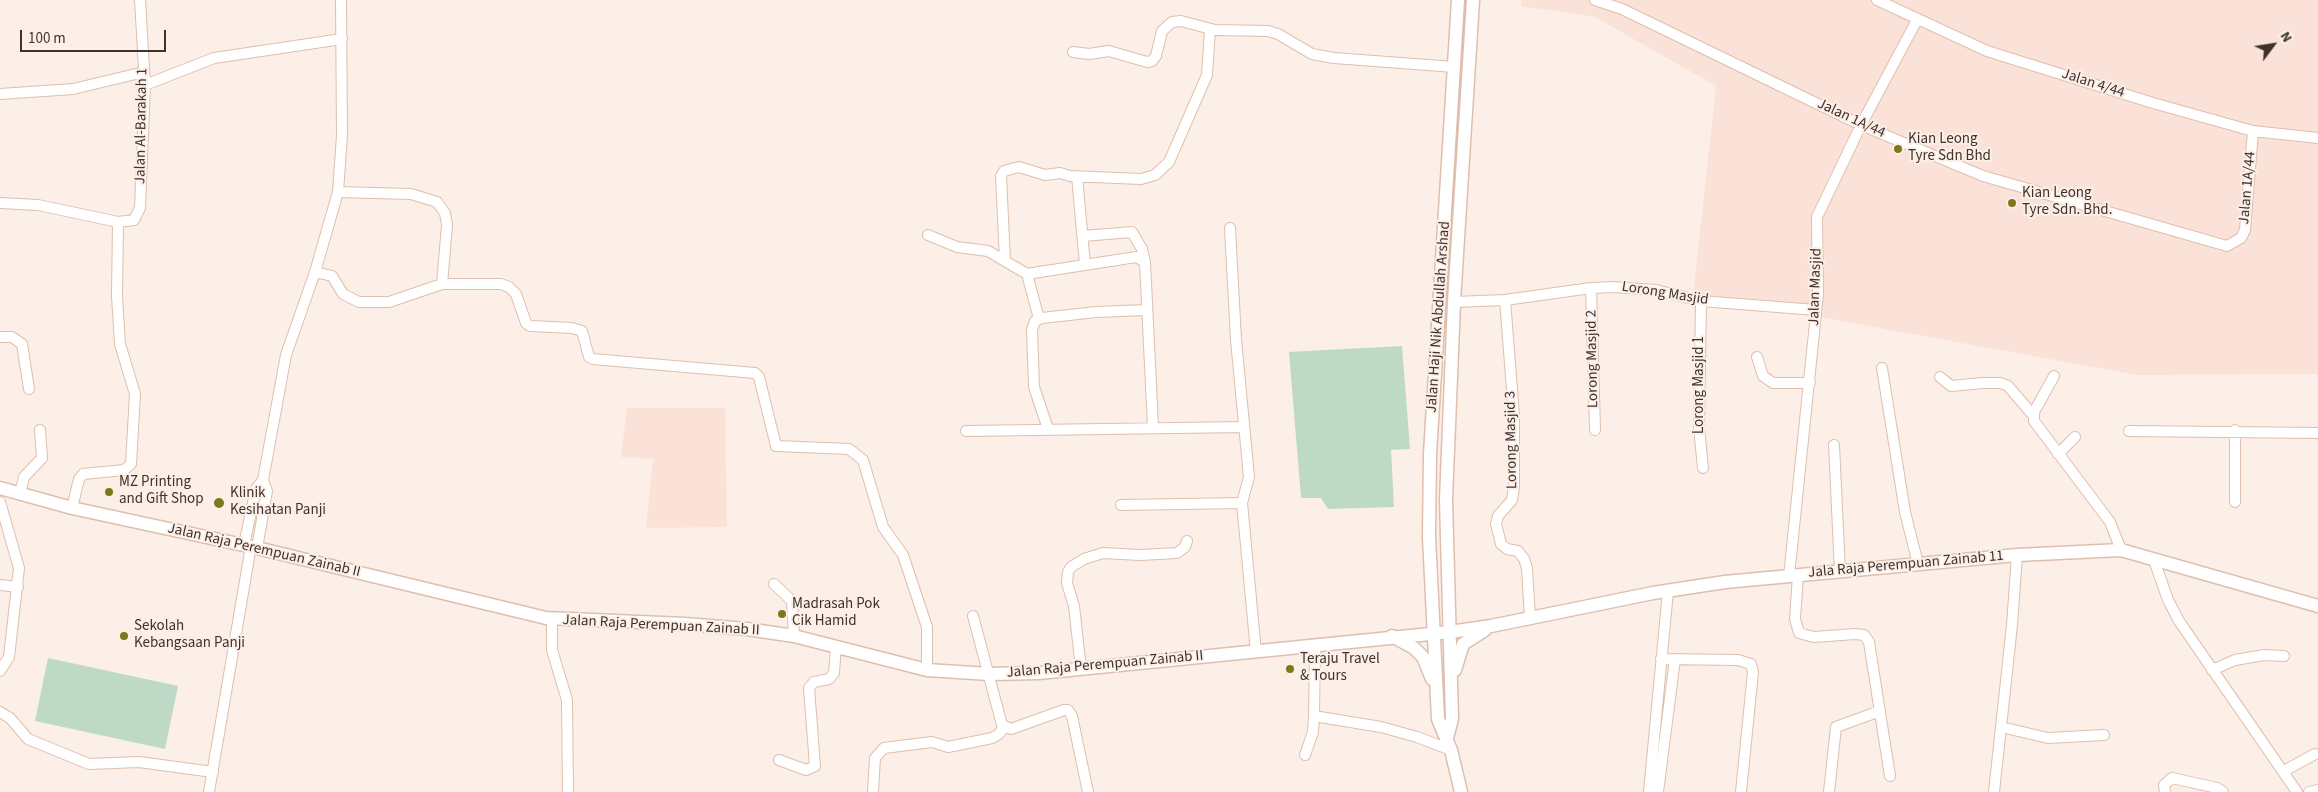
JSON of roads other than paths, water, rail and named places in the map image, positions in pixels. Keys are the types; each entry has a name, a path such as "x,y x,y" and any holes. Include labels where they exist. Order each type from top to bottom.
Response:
{"main road":[{"name":"Jalan Haji Nik Abdullah Arshad","path":"1436,694 1429,537 1430,454 1458,0"},
{"name":"Jalan Haji Nik Abdullah Arshad","path":"1449,744 1452,719 1446,500 1454,302 1473,0"},
{"name":"Jalan Raja Perempuan Zainab II","path":"0,489 72,508 251,546 416,588 552,619 685,624 794,636 928,670 989,674 1039,673 1315,646 1392,636 1450,632 1491,626"},
{"name":"Jala Raja Perempuan Zainab 11","path":"1491,626 1668,591 1725,582 2017,555 2121,550 2318,606"},
{"path":"1451,687 1464,644 1491,626"},
{"path":"1392,636 1414,648 1423,657 1436,694 1438,719 1449,744 1461,792"}],"street":[{"name":"Jalan Al-Barakah 1","path":"118,222 134,220 140,208 145,85 140,0"},
{"path":"209,792 251,546 256,489 264,480 286,355 315,272 338,192 342,135 341,0"},
{"name":"Jalan 1A/44","path":"1595,0 1622,8 1861,125 1983,176 2227,246 2236,243 2245,230 2253,131"},
{"name":"Jalan 4/44","path":"1877,0 1987,51 2152,103 2253,131 2318,138"},
{"name":"Jalan Masjid","path":"1880,711 1869,642 1864,636 1805,636 1796,630 1793,576 1818,294 1817,217 1861,125 1917,20"},
{"path":"1073,52 1089,54 1109,51 1147,62 1152,61 1156,56 1162,31 1172,22 1181,21 1210,29 1239,32 1268,31 1278,34 1312,54 1334,58 1454,67"},
{"path":"1005,261 1001,176 1004,171 1019,167 1042,175 1057,173 1077,176 1141,179 1155,175 1162,169 1175,148 1207,75 1210,29"},
{"path":"145,85 214,58 342,38"},
{"path":"0,94 73,89 144,72"},
{"path":"1077,176 1085,265"},
{"path":"338,192 411,194 429,199 443,207 447,225 442,284"},
{"path":"0,203 38,205 118,222 120,344 135,394 131,464 124,470 83,474 79,479 72,508"},
{"path":"1230,228 1249,477 1242,503 1256,652"},
{"path":"1083,236 1132,232 1142,249 1145,262 1153,427"},
{"path":"928,235 957,247 988,251 1027,274 1136,257 1145,262"},
{"path":"315,272 332,276 344,294 359,302 389,302 442,284 501,284 509,287 516,294 526,323 533,328 578,328 584,334 589,357 592,359 755,373 759,377 776,446 844,448 860,455 866,465 883,527 903,555 927,626 928,670"},
{"path":"1027,274 1039,318"},
{"name":"Lorong Masjid","path":"1454,302 1505,300 1592,288 1613,287 1656,290 1701,301 1816,310"},
{"name":"Lorong Masjid 2","path":"1592,288 1595,430"},
{"name":"Lorong Masjid 3","path":"1505,300 1514,415 1514,487 1512,500 1498,516 1496,524 1501,544 1507,549 1518,552 1524,559 1527,568 1530,618"},
{"name":"Lorong Masjid 1","path":"1701,301 1699,428 1703,468"},
{"path":"1048,430 1034,387 1033,324 1039,318 1146,310"},
{"path":"0,337 12,337 22,344 29,389"},
{"path":"1756,357 1763,376 1773,382 1810,383"},
{"path":"1882,368 1905,512 1918,564"},
{"path":"2054,376 2034,415 2035,424 2110,522 2121,550"},
{"path":"1940,377 1951,386 1983,383 2008,386 2034,415"},
{"path":"966,431 1244,427"},
{"path":"20,494 24,477 42,458 40,430"},
{"path":"2235,430 2235,502"},
{"path":"2129,431 2235,430 2318,433"},
{"path":"2058,454 2075,437"},
{"path":"1834,445 1840,571"},
{"path":"0,502 17,556 18,587 9,657 0,671"},
{"path":"1121,505 1242,503"},
{"path":"1081,669 1074,606 1068,583 1070,567 1084,558 1103,553 1140,555 1178,553 1184,547 1186,541"},
{"path":"1994,792 2012,625 2017,555"},
{"path":"2154,560 2176,614 2212,670 2298,792"},
{"path":"774,584 792,601 794,636"},
{"path":"0,585 18,587"},
{"path":"1648,792 1668,591"},
{"path":"973,616 1004,727"},
{"path":"552,619 552,650 567,700 568,792"},
{"path":"779,760 806,770 815,766 809,688 814,682 829,678 834,673 836,646"},
{"path":"1305,755 1314,732 1315,646"},
{"path":"2212,670 2235,660 2264,656 2284,656"},
{"path":"1660,659 1738,660 1748,662 1753,672 1740,792"},
{"path":"1658,792 1675,659"},
{"path":"1004,727 1011,729 1068,710 1072,716 1088,792"},
{"path":"1830,792 1836,727 1880,711 1890,776"},
{"path":"0,712 10,718 28,740 89,764 139,762 213,772"},
{"path":"1314,716 1381,728 1449,744"},
{"path":"873,792 875,758 884,748 932,742 948,747 992,738 999,734 1004,727"},
{"path":"2001,727 2048,738 2104,735"},
{"path":"2284,771 2315,754"},
{"path":"2165,792 2164,785 2172,778 2217,788 2223,792"},
{"path":"2309,792 2318,790"}],"place":[{"name":"Kian Leong Tyre Sdn Bhd","path":"1898,149"},
{"name":"Kian Leong Tyre Sdn. Bhd.","path":"2012,203"},
{"name":"MZ Printing and Gift Shop","path":"109,492"},
{"name":"Klinik Kesihatan Panji","path":"219,503"},
{"name":"Madrasah Pok Cik Hamid","path":"782,614"},
{"name":"Sekolah Kebangsaan Panji","path":"124,636"},
{"name":"Teraju Travel & Tours","path":"1290,669"}]}
